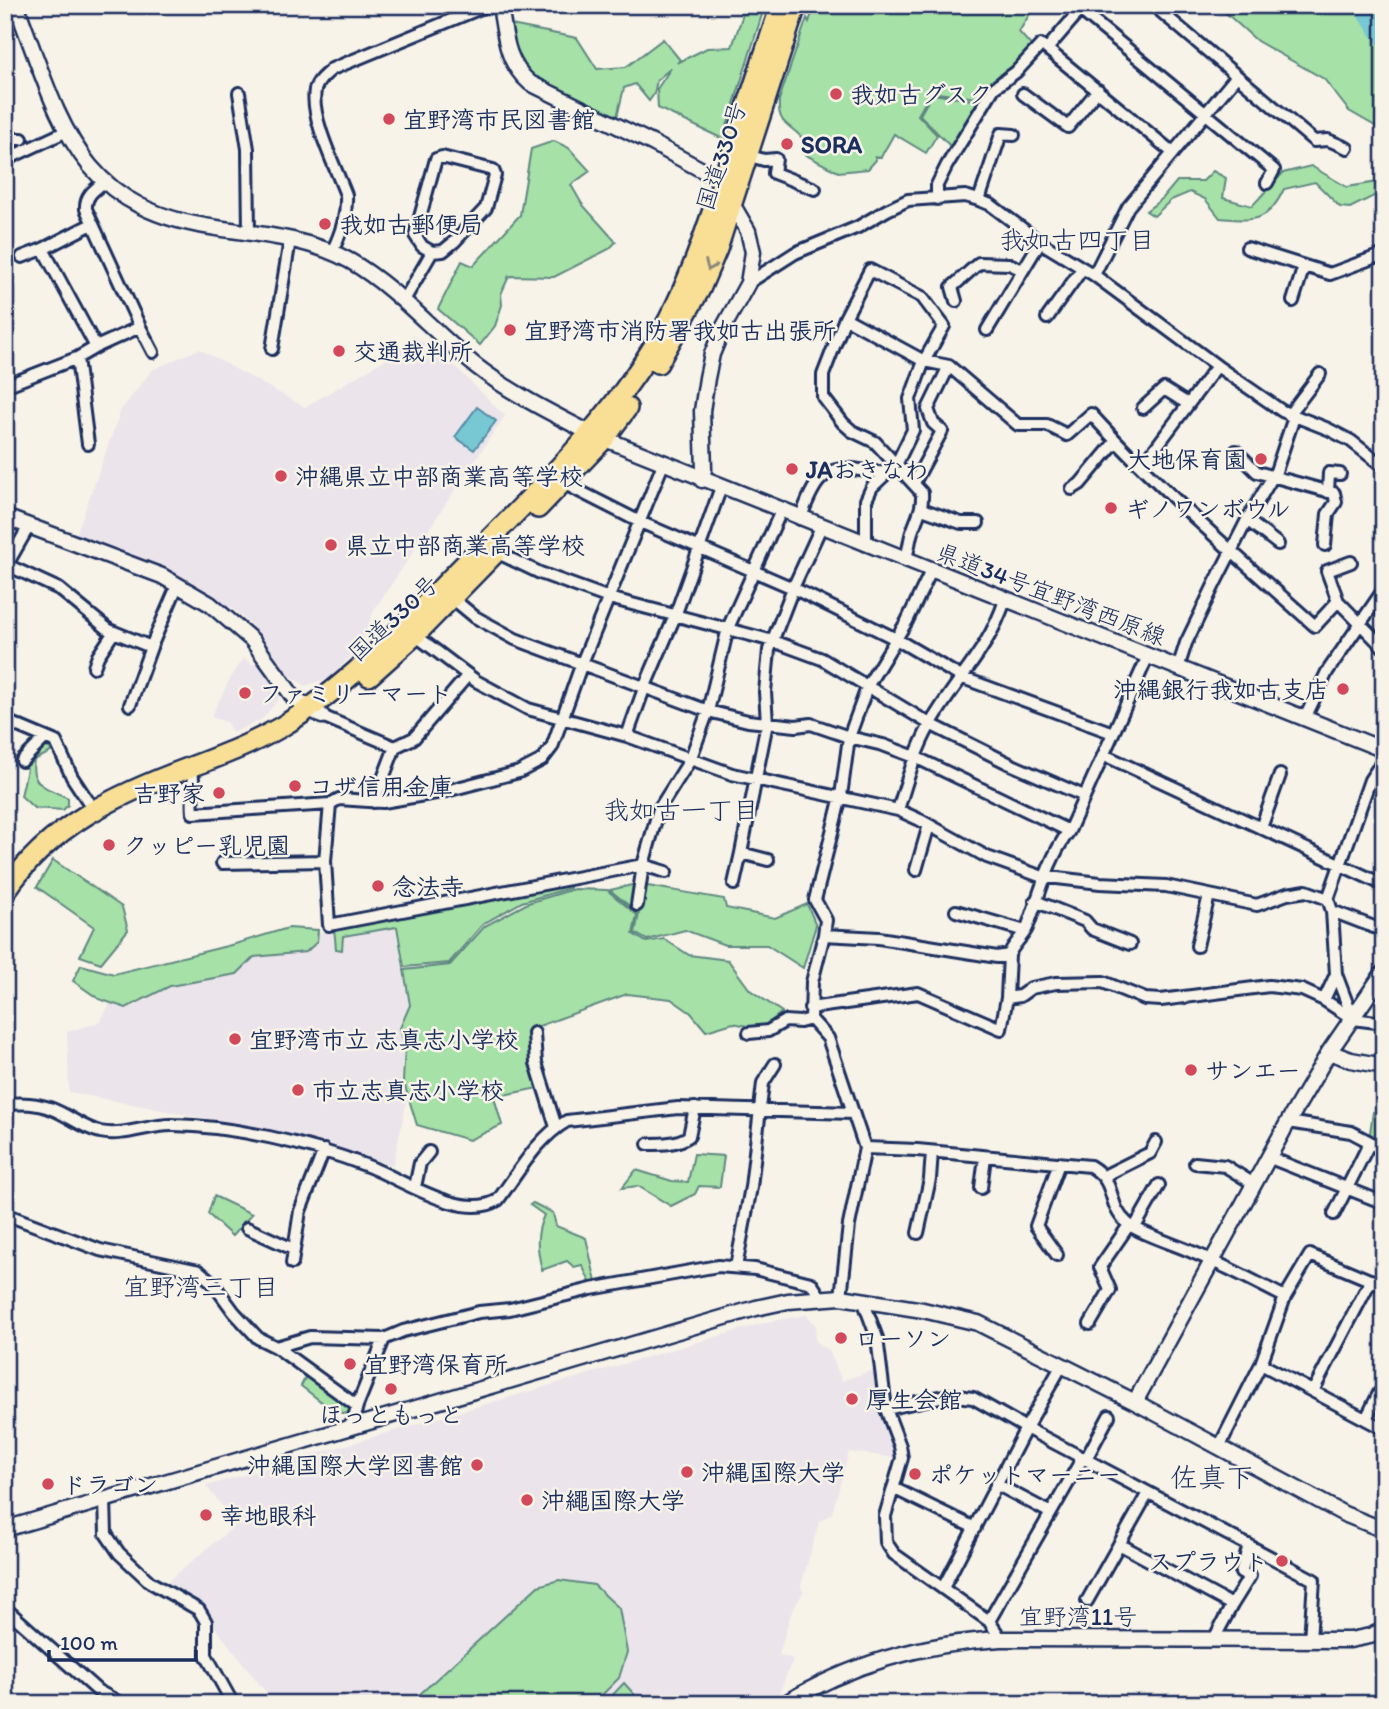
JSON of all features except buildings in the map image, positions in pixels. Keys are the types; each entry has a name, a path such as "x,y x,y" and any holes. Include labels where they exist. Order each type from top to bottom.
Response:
{"highway":[{"name":"国道330号","path":"5,892 24,867 57,834 93,809 123,794 192,773 315,712 415,635 562,483 597,436 613,406 669,320 693,268 781,5"},
{"name":"国道330号","path":"315,712 597,436 652,374 675,336 708,270 733,202 796,5"}],"street":[{"name":"県道34号宜野湾西原線","path":"16,5 67,131 103,183 138,207 157,216 193,225 290,240 332,252 365,271 490,376 597,436 721,488 1384,750"},
{"path":"332,252 345,218 346,195 319,122 315,89 322,77 332,69 488,5"},
{"path":"500,5 512,63 530,83 711,175 722,183 751,238 753,256 748,283 722,330 712,355 702,411 702,480"},
{"path":"1153,5 1314,141 1328,140 1347,148"},
{"path":"1172,152 1047,49 1079,7 1274,170 1267,183"},
{"path":"937,199 937,185 947,165 994,88 1016,72 1041,45"},
{"path":"1094,275 1128,207 1236,77"},
{"path":"1023,94 1068,127 1098,89"},
{"path":"239,93 248,149 249,233"},
{"path":"5,160 67,131"},
{"path":"979,200 1001,134 1014,135"},
{"path":"5,139 22,139"},
{"path":"747,155 764,160 776,159 774,173 815,189"},
{"path":"442,157 493,170 495,175 486,208 443,251 432,252 422,246 415,235 436,159 442,157"},
{"path":"103,183 91,192 85,202 86,209 153,352"},
{"path":"748,283 795,253 858,227 908,200 965,196 979,200 991,205 1040,242 1094,275 1217,366 1291,416 1350,440 1384,467"},
{"path":"22,257 92,224"},
{"path":"272,349 290,240"},
{"path":"987,330 1040,242"},
{"path":"1247,248 1330,274 1384,254"},
{"path":"43,249 96,346"},
{"path":"403,302 432,252"},
{"path":"956,301 952,287 979,263 1009,264 1023,270"},
{"path":"1293,301 1304,265"},
{"path":"1047,318 1082,269"},
{"path":"866,545 866,500 872,486 894,466 913,430 910,399 925,361 944,326 922,297 870,271 845,318 823,375 823,397 852,431 875,442 894,466 922,493 922,509 911,534 905,560"},
{"path":"845,318 925,361 949,366 1018,425 1047,425 1067,435 1091,414 1232,552 1315,626 1338,601"},
{"path":"5,386 77,358 96,346 140,327"},
{"path":"77,358 88,444"},
{"path":"914,483 942,431 933,423 928,409 949,366"},
{"path":"1142,466 1217,366"},
{"path":"1178,668 1186,643 1247,520 1273,476 1291,416 1320,374"},
{"path":"1143,408 1164,390 1188,404"},
{"path":"1072,489 1080,484 1116,441"},
{"path":"1236,451 1257,471 1334,493 1336,502 1328,514 1325,545"},
{"path":"192,773 191,799 194,813 330,804 339,799 383,803 442,792 519,772 542,760 551,747 663,464"},
{"path":"800,519 814,483 823,475 841,469 877,473 894,466"},
{"path":"1328,492 1329,473 1340,474"},
{"path":"562,483 640,522 793,588 896,639 963,678 1113,733"},
{"path":"627,736 675,616 721,488"},
{"path":"922,509 961,523 978,523"},
{"path":"637,905 643,865 659,809 690,760 708,711 728,628 781,511"},
{"path":"5,517 178,584 210,604 240,628 262,652 294,698 315,712 395,747"},
{"path":"1247,520 1278,544"},
{"path":"29,526 6,567 59,589 109,630 152,647"},
{"path":"734,884 767,723 766,672 769,650 821,527"},
{"path":"496,552 540,573 610,598 728,628 822,659 930,724 1010,764 1084,796"},
{"path":"1352,562 1327,571 1338,601 1383,646"},
{"path":"841,1297 849,1225 865,1148 828,1038 810,1014 812,982 825,920 815,900 841,796 849,737 868,685 896,639 931,571"},
{"path":"130,705 178,584"},
{"path":"1305,718 1327,672 1384,589"},
{"path":"452,598 475,617 515,639 708,711 767,723 796,726 811,724 883,745 915,757 1069,831"},
{"path":"898,810 915,757 930,724 986,642 1004,600"},
{"path":"94,667 114,632"},
{"path":"415,635 468,676 528,709 627,736 690,760 755,779 898,810 1004,865 1044,876 1100,883 1166,886 1257,905 1287,894 1306,891 1328,900"},
{"path":"750,1034 768,1031 785,1021 800,1022 810,1014 918,993 1001,1029 1007,998 1009,955 1014,942 1026,931 1044,876 1058,846 1069,831 1148,656"},
{"path":"374,802 395,747 414,738 468,676"},
{"path":"6,721 56,742 72,777 93,809"},
{"path":"22,761 46,738"},
{"path":"1104,755 1384,885"},
{"path":"1353,1019 1336,975 1332,911 1328,900 1370,780 1384,759"},
{"path":"1261,828 1280,775"},
{"path":"330,804 325,862 330,925 643,865 666,872"},
{"path":"916,870 929,825"},
{"path":"741,853 768,860"},
{"path":"222,863 325,862"},
{"path":"1197,946 1209,895"},
{"path":"1035,901 1085,921 1092,929 1130,944"},
{"path":"956,911 1026,931"},
{"path":"1332,911 1384,931"},
{"path":"824,935 879,938 997,957 1009,955"},
{"path":"1135,1402 1288,1122 1329,1052 1384,972"},
{"path":"1324,1000 1336,975"},
{"path":"1007,998 1020,996 1031,988 1056,983 1103,982 1144,999 1185,998 1269,986 1303,990 1353,1019 1384,1023"},
{"path":"534,1033 536,1063 556,1127"},
{"path":"1329,1052 1351,1060 1384,1066"},
{"path":"736,1267 751,1187 763,1083 775,1064"},
{"path":"5,1104 32,1103 98,1131 117,1134 172,1124 234,1131 324,1150 367,1165 453,1204 490,1205 498,1200 556,1127 567,1121 626,1112 695,1108 853,1113"},
{"path":"648,1144 667,1144 687,1139 695,1108"},
{"path":"1288,1122 1351,1132 1384,1152"},
{"path":"1104,1176 1150,1153 1156,1142"},
{"path":"1334,1214 1370,1142"},
{"path":"865,1148 1090,1167 1108,1181 1115,1208 1132,1226 1213,1261 1285,1297"},
{"path":"292,1263 300,1211 324,1150"},
{"path":"918,1233 930,1179 932,1152"},
{"path":"415,1187 420,1163 429,1153"},
{"path":"981,1188 985,1157"},
{"path":"1268,1157 1384,1203"},
{"path":"1057,1255 1036,1226 1059,1163"},
{"path":"1195,1163 1225,1166 1254,1184"},
{"path":"1090,1324 1110,1290 1100,1267 1159,1185"},
{"path":"5,1214 100,1250 199,1271 212,1282 258,1338 276,1347 357,1406"},
{"path":"247,1228 293,1249"},
{"path":"1219,1447 1261,1364 1285,1297 1310,1255 1384,1286"},
{"path":"276,1347 310,1338 384,1339 403,1331 479,1312 510,1309 591,1289 718,1266 736,1267 811,1283 821,1298"},
{"path":"1313,1391 1371,1280"},
{"path":"5,1529 757,1308 788,1300 841,1297 923,1310 978,1323 1135,1402 1344,1514 1384,1530"},
{"path":"863,1300 877,1338 886,1409 902,1458 885,1516 886,1542 894,1554 989,1621 1001,1639"},
{"path":"351,1429 357,1406 384,1339"},
{"path":"1261,1364 1384,1429"},
{"path":"943,1588 996,1484 1062,1365"},
{"path":"1366,1419 1379,1393 1384,1390"},
{"path":"886,1409 948,1395 973,1398 1314,1580 1310,1640"},
{"path":"989,1621 1109,1416"},
{"path":"996,1484 1051,1513"},
{"path":"893,1488 975,1528"},
{"path":"1087,1601 1147,1493"},
{"path":"105,1499 106,1534 118,1553 150,1582 199,1610 206,1622 206,1655 233,1704"},
{"path":"1119,1544 1233,1605"},
{"path":"1214,1639 1250,1576 1241,1573 1249,1545"},
{"path":"7,1613 98,1691 122,1704"},
{"name":"宜野湾11号","path":"784,1704 837,1677 891,1656 938,1645 1001,1639 1350,1640 1384,1630"},
{"path":"98,1691 102,1704"}],"shaded area":[{"name":"沖縄県立中部商業高等学校","path":"412,335 449,360 505,416 374,610 361,644 332,677 305,686 289,675 250,624 231,607 173,573 76,535 121,410 152,370 199,349 305,407 398,352"},
{"path":"244,658 253,665 260,662 272,676 279,699 262,719 233,733 226,722 211,717 232,675"},
{"name":"宜野湾市立 志真志小学校","path":"393,915 409,1004 399,1028 404,1046 401,1079 407,1100 393,1165 224,1122 69,1092 67,1032 100,1022 123,979"},
{"name":"沖繩国際大学","path":"807,1315 816,1326 815,1339 820,1346 829,1350 842,1381 876,1369 880,1415 897,1458 849,1452 832,1513 819,1522 801,1586 803,1592 790,1616 779,1655 793,1659 776,1701 771,1704 275,1704 196,1603 162,1586 237,1524 206,1486 767,1322"}],"green space":[{"path":"746,5 765,5 723,139 658,108 657,89 671,68 657,80 654,94 649,101 635,84 624,88 617,117 530,77 513,49 511,25 577,38 597,69 626,67 663,39 680,60 677,63 707,48 732,47"},
{"path":"815,5 1035,5 1019,32 1034,49 999,75 983,99 931,92 918,115 937,135 926,153 894,134 881,157 875,157 876,160 868,169 838,172 802,153 804,140 782,120 779,108 779,100 807,18 809,22"},
{"path":"1217,5 1378,5 1384,10 1384,131 1349,111 1324,79 1257,41"},
{"path":"932,94 979,101 952,148 920,115"},
{"path":"554,141 569,148 590,171 571,185 582,204 616,242 609,249 554,277 509,276 501,294 502,305 495,326 480,345 438,309 462,261 473,266 520,215 531,149"},
{"path":"1311,166 1347,187 1384,181 1384,191 1350,208 1340,207 1315,182 1284,189 1266,214 1242,220 1220,218 1205,199 1190,192 1171,200 1154,216 1146,211 1163,198 1177,181 1203,181 1213,171 1226,178 1223,198 1252,206 1283,173"},
{"path":"36,746 50,748 51,752 34,760 34,776 42,785 68,798 68,805 63,810 34,808 21,796 27,769 25,765"},
{"path":"53,860 122,907 128,930 101,963 80,956 94,927 37,887"},
{"path":"636,884 724,899 726,908 775,918 807,904 816,925 803,968 767,945 725,945 685,930 647,940 635,933 639,914 610,890"},
{"path":"570,885 570,888 522,902 483,924 449,963 404,967 397,927 343,936 342,950 336,949 334,927"},
{"path":"574,889 607,890 637,915 633,934 646,942 664,939 689,955 728,960 750,990 782,1012 764,1027 733,1023 706,1031 691,1013 671,999 627,994 528,1030 538,1088 494,1097 502,1125 469,1140 417,1125 403,1080 405,1047 400,1028 410,1005 404,970 450,965 485,926 528,903"},
{"path":"288,928 318,930 317,942 306,952 254,957 237,974 170,986 126,1008 99,999 73,981 81,965 114,974"},
{"path":"1373,1112 1384,1114 1384,1148 1370,1133"},
{"path":"694,1154 724,1156 720,1187 699,1186 695,1194 671,1206 638,1186 622,1188 636,1170 672,1181 688,1182"},
{"path":"214,1196 252,1214 232,1236 208,1214"},
{"path":"533,1203 553,1213 556,1226 586,1238 596,1282 590,1282 582,1265 574,1267 567,1261 542,1270 538,1242 544,1215 530,1205"},
{"path":"307,1374 352,1405 347,1414 332,1410 301,1386"},
{"path":"559,1580 594,1585 619,1608 627,1652 619,1678 593,1704 418,1704 420,1694 538,1586"},
{"path":"624,1683 643,1704 604,1704"}],"water":[{"path":"477,407 496,421 474,450 455,437"}],"waterway":[{"path":"1361,5 1384,38"}],"place":[{"name":"我如古グスク","path":"836,94"},
{"name":"宜野湾市民図書館","path":"389,119"},
{"name":"SORA","path":"787,144"},
{"name":"我如古郵便局","path":"325,224"},
{"name":"宜野湾市消防署我如古出張所","path":"510,330"},
{"name":"交通裁判所","path":"339,351"},
{"name":"大地保育園","path":"1261,459"},
{"name":"JAおきなわ","path":"792,469"},
{"name":"沖縄県立中部商業高等学校","path":"281,476"},
{"name":"ギノワンボウル","path":"1111,508"},
{"name":"県立中部商業高等学校","path":"331,545"},
{"name":"沖縄銀行我如古支店","path":"1343,689"},
{"name":"ファミリーマート","path":"245,693"},
{"name":"コザ信用金庫","path":"295,786"},
{"name":"吉野家","path":"219,793"},
{"name":"クッピー乳児園","path":"109,845"},
{"name":"念法寺","path":"378,886"},
{"name":"宜野湾市立 志真志小学校","path":"235,1039"},
{"name":"サンエー","path":"1191,1070"},
{"name":"市立志真志小学校","path":"298,1090"},
{"name":"ローソン","path":"841,1338"},
{"name":"宜野湾保育所","path":"350,1364"},
{"name":"ほっともっと","path":"391,1389"},
{"name":"厚生会館","path":"852,1399"},
{"name":"沖縄国際大学図書館","path":"477,1465"},
{"name":"沖縄国際大学","path":"687,1472"},
{"name":"ポケットマーニー","path":"915,1474"},
{"name":"ドラゴン","path":"48,1484"},
{"name":"沖繩国際大学","path":"527,1500"},
{"name":"幸地眼科","path":"206,1515"},
{"name":"スプラウト","path":"1282,1561"}],"district":[{"name":"我如古四丁目","path":"1077,240"},
{"name":"我如古一丁目","path":"681,810"},
{"name":"宜野湾三丁目","path":"201,1287"},
{"name":"佐真下","path":"1212,1477"}]}
